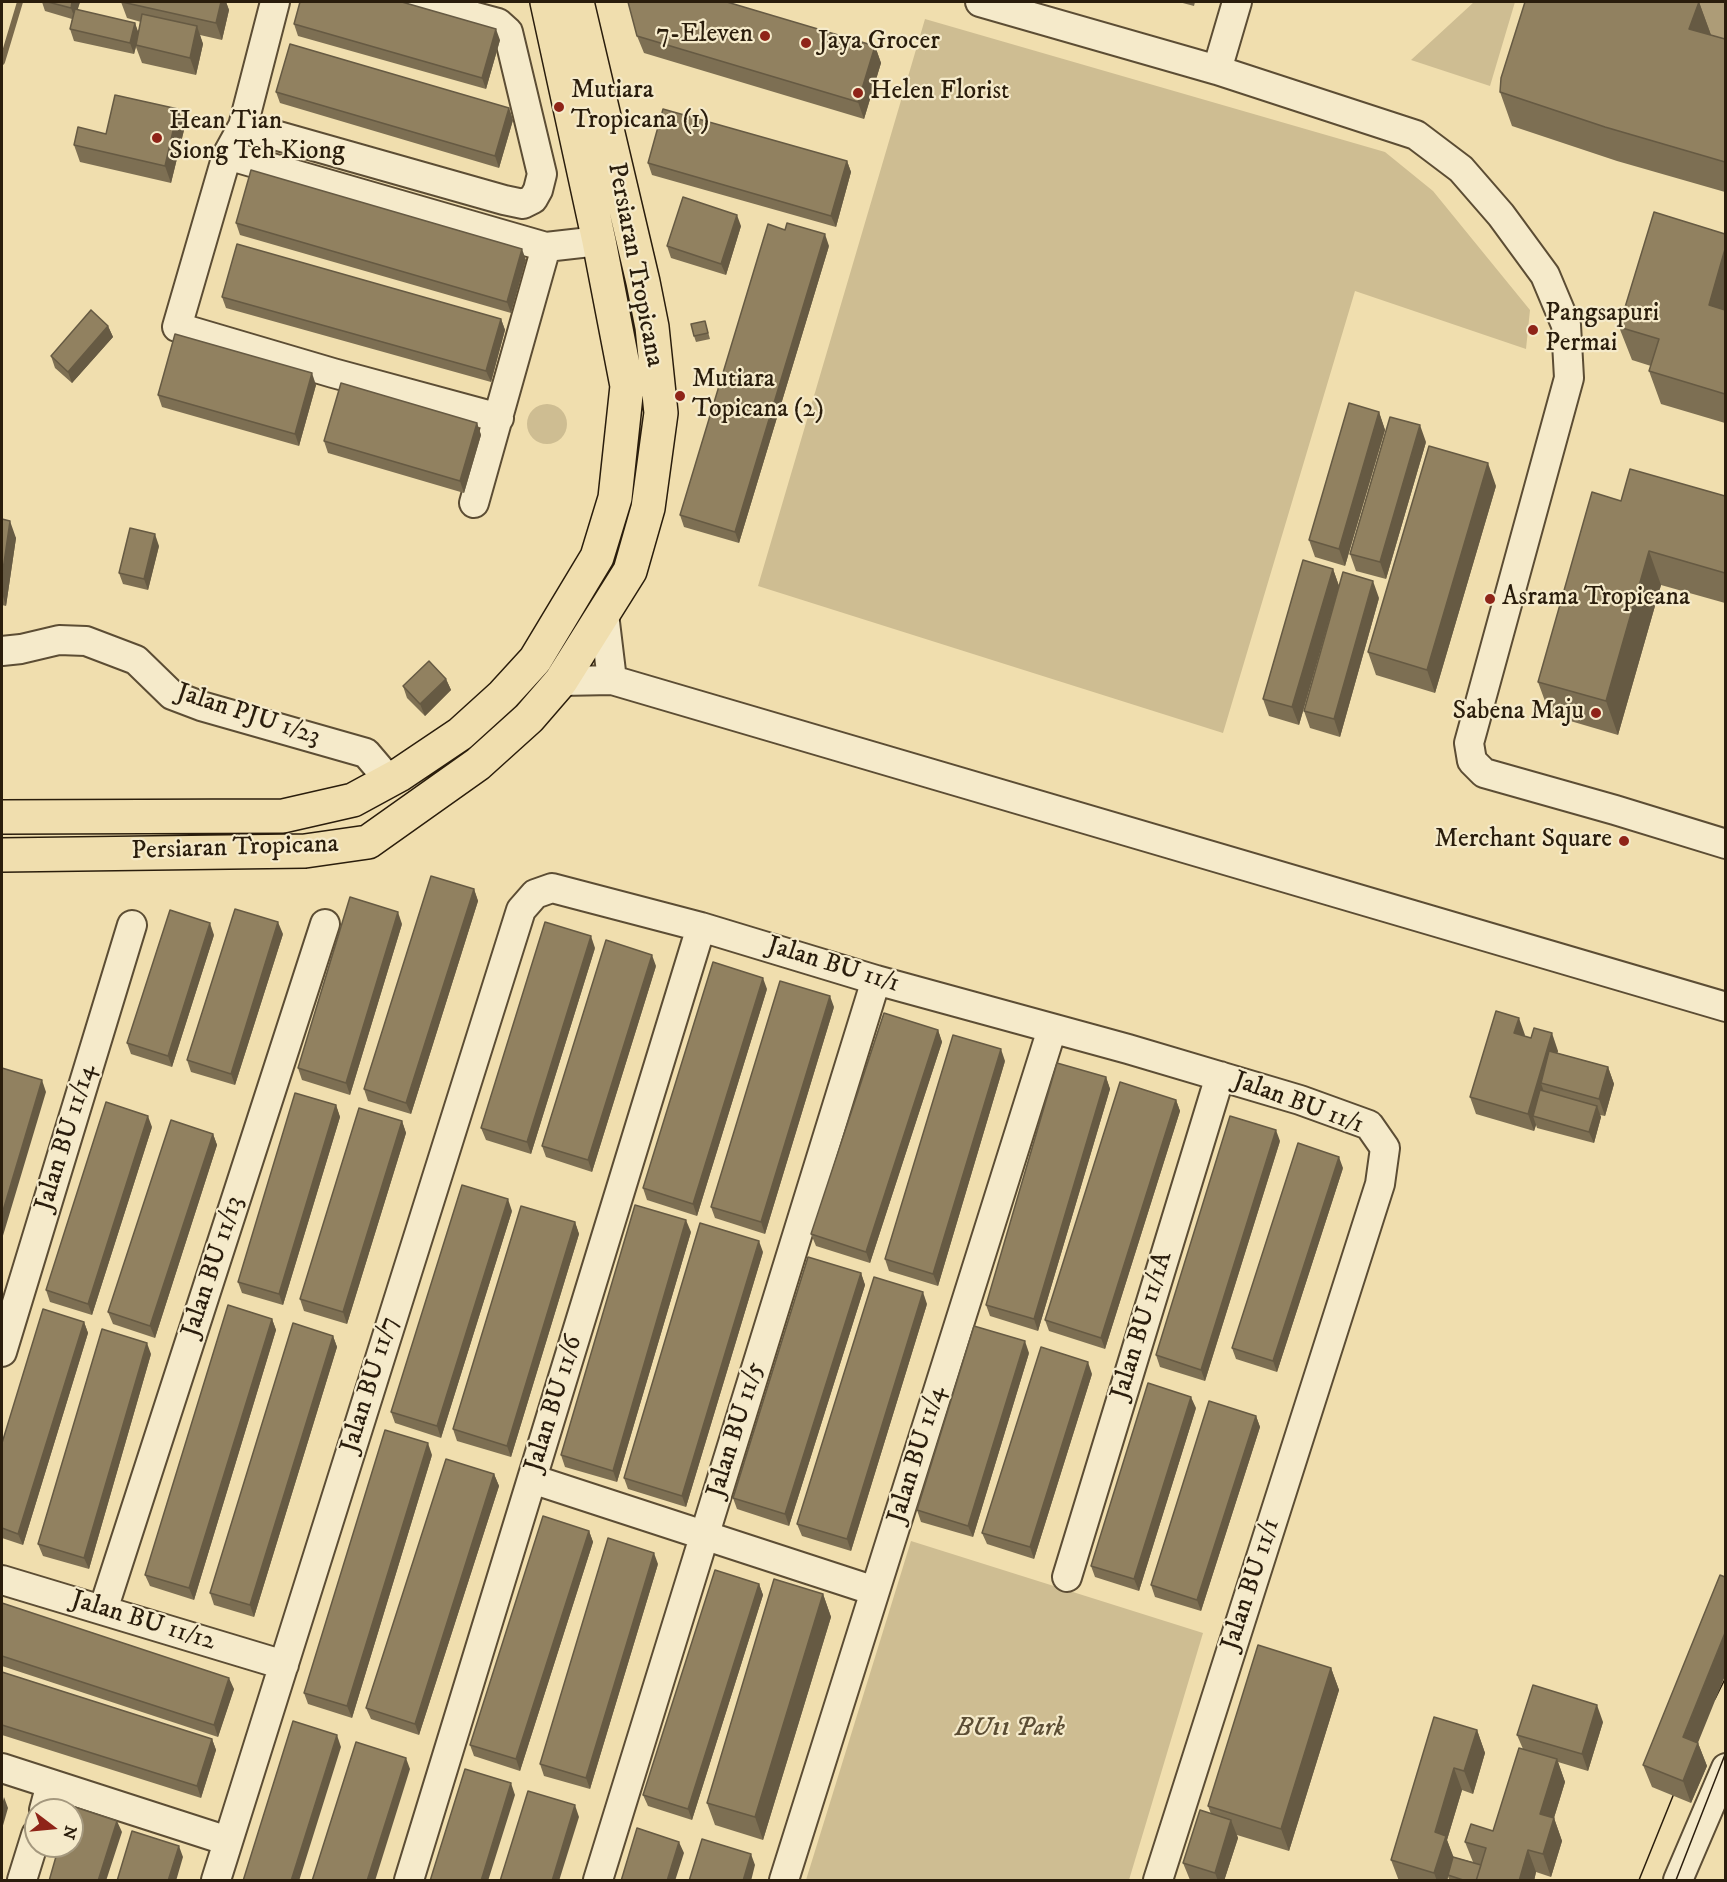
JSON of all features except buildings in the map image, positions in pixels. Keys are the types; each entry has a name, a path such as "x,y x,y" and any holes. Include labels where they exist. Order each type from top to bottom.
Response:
{"main road":[{"name":"Persiaran Tropicana","path":"2,817 282,816 353,800 394,778 460,734 503,695 535,660 597,557 615,498 627,386 599,241 547,2"},
{"name":"Persiaran Tropicana","path":"2,855 305,851 368,842 478,764 529,718 561,681 630,571 648,508 661,413 652,327 643,282 577,2"},
{"path":"394,778 402,794 424,804"},
{"path":"353,800 367,809 373,818 373,828 368,842"}],"street":[{"path":"275,2 243,126 227,155 177,327 333,373 499,418"},
{"path":"243,126 504,200 523,204 533,199 542,174 508,32 498,23 420,2"},
{"path":"980,2 1217,70 1416,135 1461,169 1501,215 1545,275 1566,325 1569,378 1469,743 1472,761 1484,773 1725,844"},
{"path":"1217,70 1237,2"},
{"path":"227,155 546,247 599,241"},
{"path":"474,503 546,247"},
{"path":"604,615 612,680"},
{"name":"Jalan PJU 1/23","path":"2,651 59,640 86,641 136,660 172,695 201,706 366,753 394,778"},
{"path":"561,681 612,680 1725,1007"},
{"name":"Jalan BU 11/1","path":"535,894 552,888 701,927 876,980 1220,1076 1300,1100 1369,1125 1385,1148 1380,1184 1158,1881"},
{"name":"Jalan BU 11/7","path":"216,1881 521,910 535,894"},
{"name":"Jalan BU 11/13","path":"103,1610 325,924"},
{"name":"Jalan BU 11/14","path":"2,1352 132,925"},
{"name":"Jalan BU 11/6","path":"409,1881 701,927"},
{"name":"Jalan BU 11/5","path":"598,1881 876,980"},
{"name":"Jalan BU 11/4","path":"784,1881 1052,1029"},
{"name":"Jalan BU 11/1A","path":"1067,1577 1220,1076"},
{"path":"532,1479 875,1591"},
{"name":"Jalan BU 11/12","path":"2,1580 284,1665"},
{"path":"2,1768 47,1797 228,1841"},
{"path":"1678,1881 1725,1768"},
{"path":"1695,1881 1725,1806"},
{"path":"22,1881 29,1858"}],"green space":[{"path":"1474,2 1515,2 1490,86 1411,60"},
{"path":"925,19 1385,152 1433,191 1530,310 1526,349 1355,291 1223,733 758,586"},
{"path":"547,404 561,410 567,424 561,438 547,444 533,438 527,424 533,410"},
{"name":"BU11 Park","path":"911,1541 1203,1633 1129,1880 806,1880"}],"shaded area":[{"path":"1695,2 1725,2 1725,69"}],"waterway":[{"path":"2,62 20,2"}],"tram line":[{"path":"1715,1699 1726,1677"},
{"path":"1676,1880 1726,1752"},
{"path":"1639,1880 1679,1781"}],"place":[{"name":"7-Eleven","path":"765,36"},
{"name":"Jaya Grocer","path":"806,43"},
{"name":"Helen Florist","path":"858,93"},
{"name":"Mutiara Tropicana (1)","path":"559,107"},
{"name":"Hean Tian Siong Teh Kiong","path":"157,138"},
{"name":"Pangsapuri Permai","path":"1533,330"},
{"name":"Mutiara Topicana (2)","path":"680,396"},
{"name":"Asrama Tropicana","path":"1490,599"},
{"name":"Sabena Maju","path":"1596,713"},
{"name":"Merchant Square","path":"1624,841"}]}
